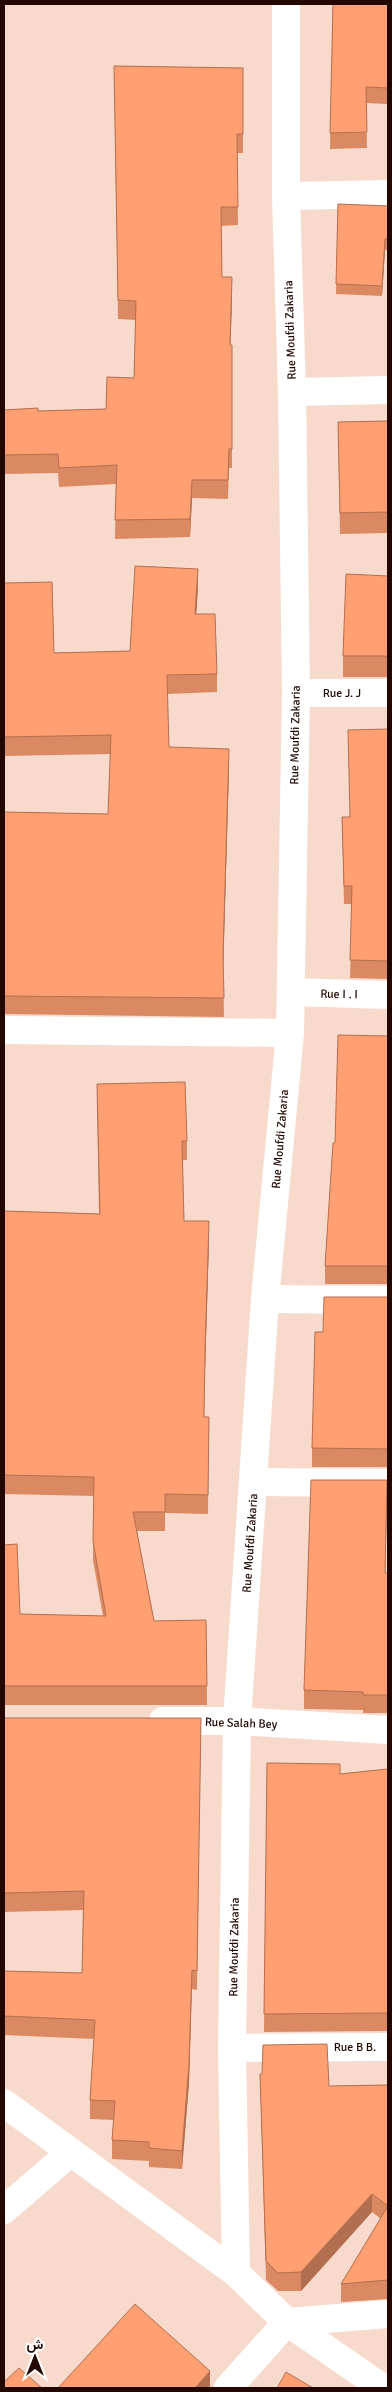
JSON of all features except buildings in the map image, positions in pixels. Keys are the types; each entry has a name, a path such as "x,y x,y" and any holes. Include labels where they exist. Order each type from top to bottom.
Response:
{"street":[{"name":"Rue Moufdi Zakaria","path":"236,2273 232,2048 237,1722 265,1299 290,1032 291,992 296,693 292,392 286,196 286,4"},
{"path":"286,196 388,194"},
{"path":"292,392 388,390"},
{"name":"Rue J. J","path":"296,693 388,693"},
{"name":"Rue I . I","path":"291,992 388,995"},
{"path":"4,1030 290,1032"},
{"path":"265,1299 388,1300"},
{"path":"254,1482 388,1483"},
{"name":"Rue Salah Bey","path":"140,1722 237,1722 388,1730"},
{"name":"Rue B B.","path":"232,2048 388,2047"},
{"path":"4,2103 236,2273 287,2322 384,2388"},
{"path":"4,2210 71,2152"},
{"path":"228,2388 287,2322 388,2314"}]}
